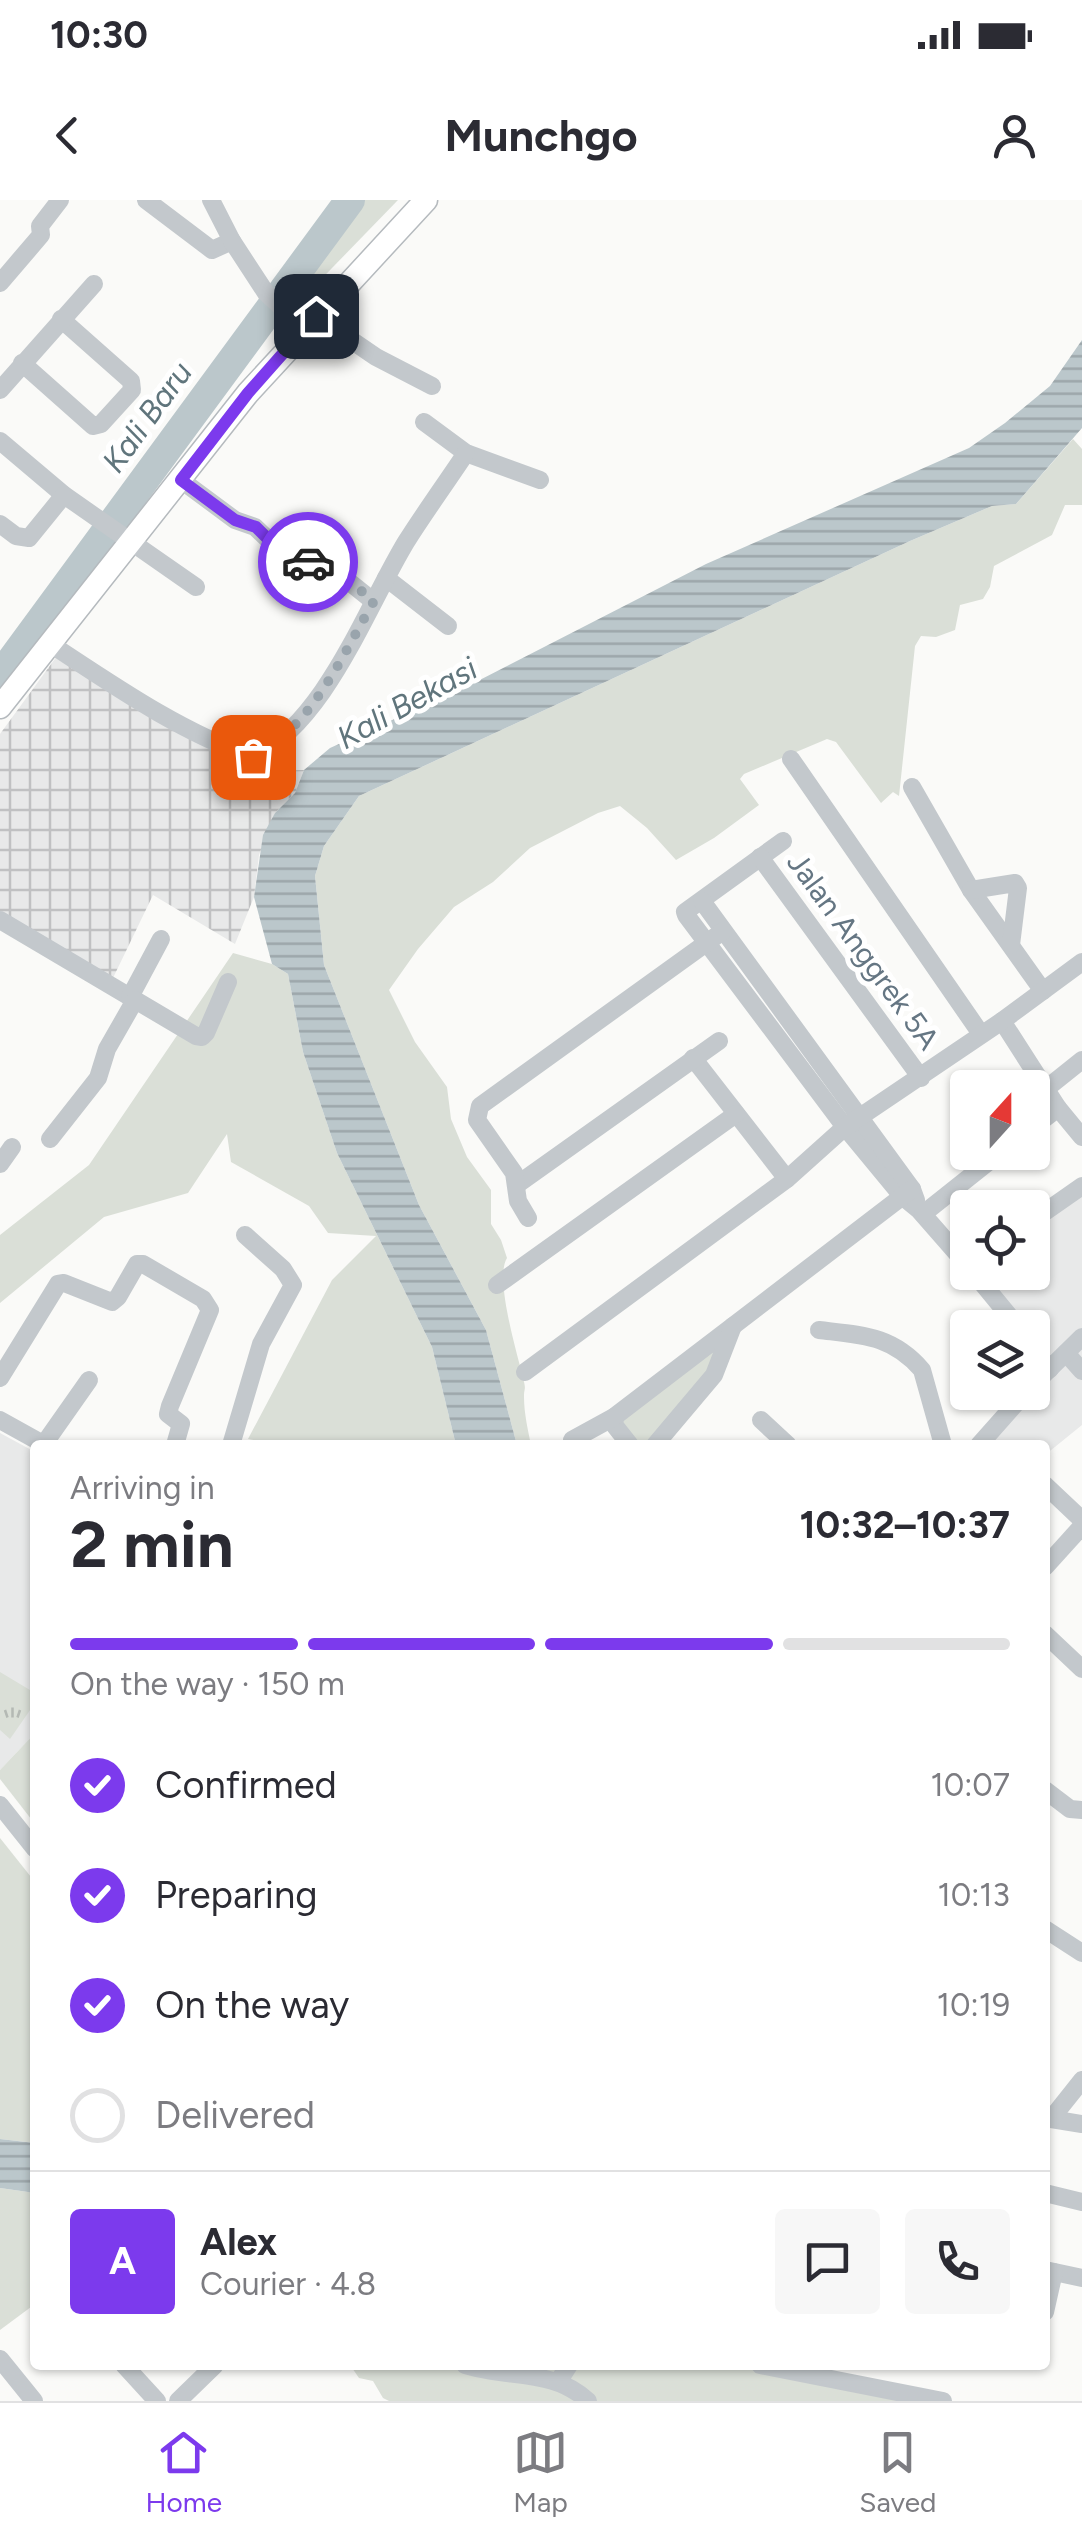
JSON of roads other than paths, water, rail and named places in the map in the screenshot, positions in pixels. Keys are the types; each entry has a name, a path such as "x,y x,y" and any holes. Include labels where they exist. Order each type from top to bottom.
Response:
{"main road":[{"path":"0,706 248,393 426,200"}],"street":[{"path":"3,273 40,235 40,226 60,200"},
{"path":"146,200 212,250 232,241"},
{"path":"212,200 232,241 266,293 287,311 432,386"},
{"path":"0,390 94,284"},
{"path":"22,364 93,426 101,424 132,390 131,380 61,318"},
{"path":"424,422 466,453 540,480"},
{"path":"0,441 128,542 196,587"},
{"path":"49,642 170,718 223,747 253,757 292,730 329,680 386,578 466,453"},
{"path":"181,480 235,520 256,527 276,547 315,566 327,564 374,601"},
{"path":"0,524 16,536 29,538 64,494"},
{"path":"386,578 448,626"},
{"path":"791,759 981,1034"},
{"path":"912,787 971,890 1044,991"},
{"path":"783,841 684,912 704,942 950,1245"},
{"name":"Jalan Anggrek 5A","path":"760,857 921,1078"},
{"path":"971,890 1015,883 1018,888 1011,945"},
{"path":"702,900 853,1123"},
{"path":"0,920 202,1037 228,982"},
{"path":"528,1218 518,1201 514,1173 477,1120 480,1106 722,931"},
{"path":"50,1139 98,1078 106,1048 160,939"},
{"path":"524,1372 788,1179 853,1123 1002,1022 1082,962"},
{"path":"1002,1022 1034,1070"},
{"path":"518,1184 719,1042"},
{"path":"693,1058 788,1179"},
{"path":"1050,1085 1082,1060"},
{"path":"1050,1095 1082,1138"},
{"path":"1050,1114 1058,1108"},
{"path":"498,1286 736,1114"},
{"path":"0,1164 12,1147"},
{"path":"921,1212 977,1170"},
{"path":"1050,1208 1082,1186"},
{"path":"572,1440 614,1417 907,1193"},
{"path":"233,1440 262,1344 293,1285 283,1269 244,1235"},
{"path":"0,1378 58,1284 112,1302 137,1264 143,1264 203,1299 210,1310 170,1406 168,1414 181,1424 176,1440"},
{"path":"988,1290 1004,1310"},
{"path":"659,1440 714,1376 733,1326"},
{"path":"819,1330 876,1337 916,1362 922,1370 942,1440"},
{"path":"1050,1369 1082,1337"},
{"path":"1066,1352 1082,1371"},
{"path":"47,1440 88,1380"},
{"path":"992,1440 1013,1410"},
{"path":"614,1417 615,1426 626,1440"},
{"path":"0,1420 37,1440"},
{"path":"760,1420 782,1440"},
{"path":"1050,1490 1082,1523 1050,1561"},
{"path":"1050,1639 1082,1670"},
{"path":"1050,1794 1070,1809 1082,1810"},
{"path":"0,1805 30,1843"},
{"path":"1050,1931 1082,1953"},
{"path":"1050,2116 1082,2080"},
{"path":"1050,2118 1082,2124"},
{"path":"1050,2194 1082,2202"},
{"path":"1050,2271 1082,2278"},
{"path":"0,2360 34,2401"},
{"path":"129,2370 157,2401"},
{"path":"185,2399 211,2370"},
{"path":"502,2370 558,2382 588,2401"},
{"path":"558,2382 566,2370"},
{"path":"785,2370 930,2399"}],"waterway":[{"name":"Kali Baru","path":"0,676 350,200"}],"water label":[{"name":"Kali Bekasi","path":"407,703"}]}
